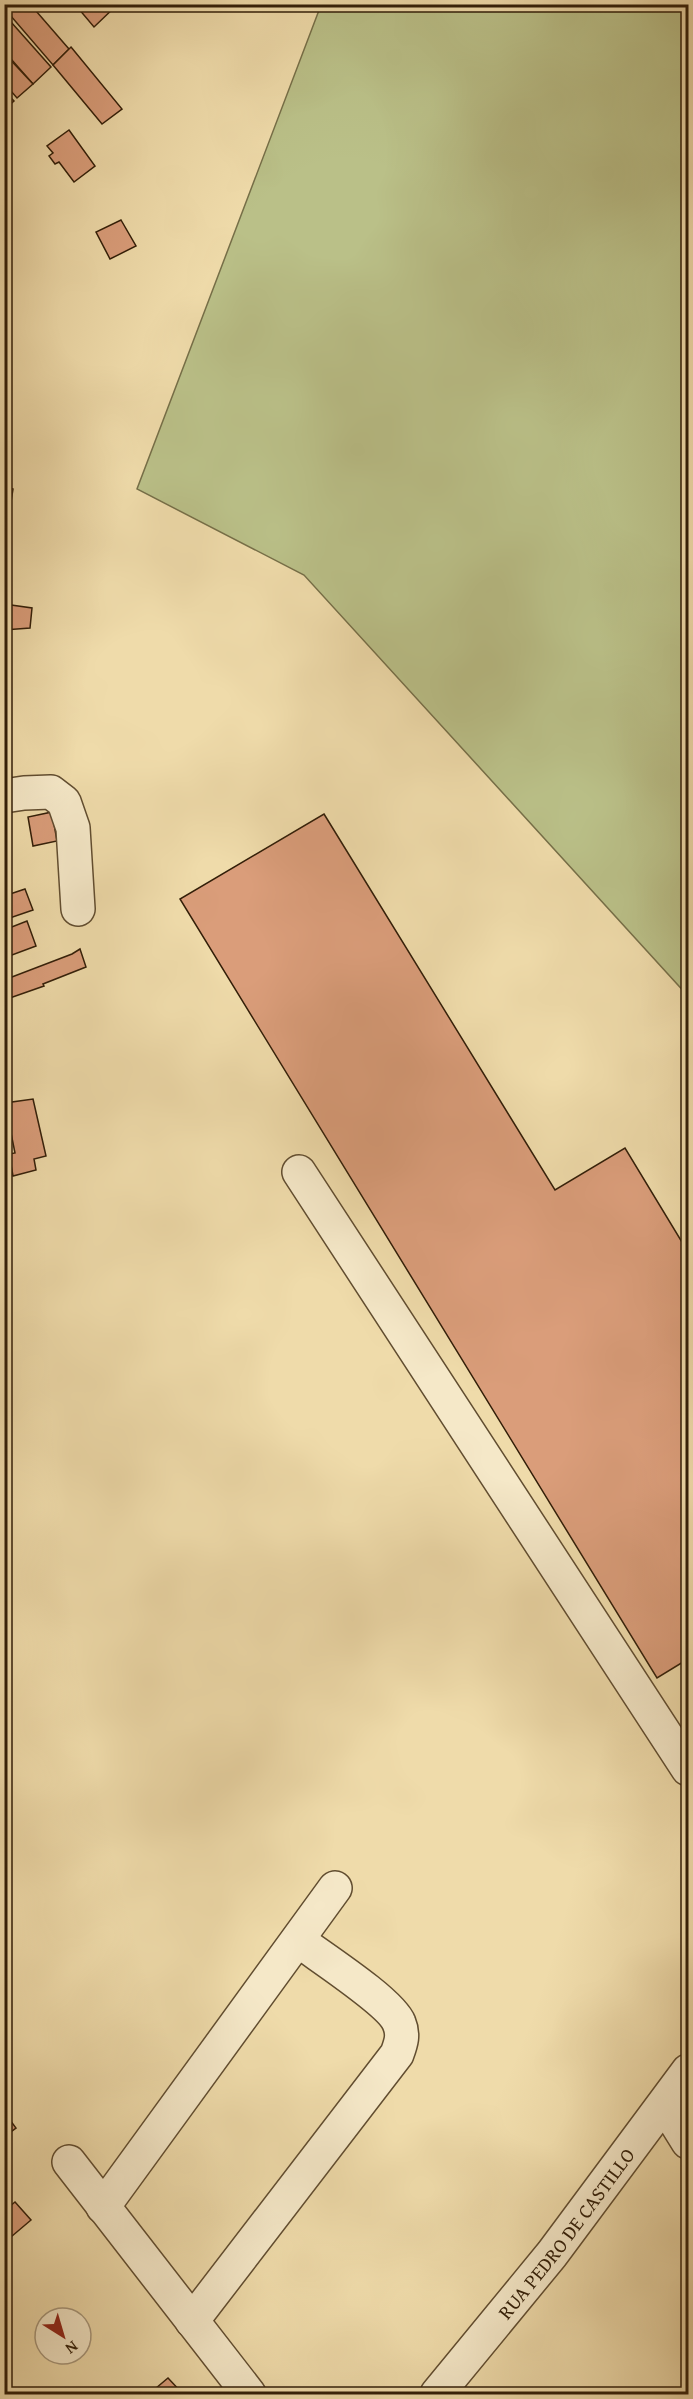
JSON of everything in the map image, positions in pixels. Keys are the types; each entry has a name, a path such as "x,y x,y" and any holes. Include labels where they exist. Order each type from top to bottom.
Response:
{"street":[{"path":"4,796 51,792 64,802 73,828 78,909"},
{"path":"299,1172 688,1769"},
{"path":"103,2207 336,1888"},
{"path":"192,2321 397,2054 403,2038 399,2021 388,2006 298,1940"},
{"name":"RUA PEDRO DE CASTILLO","path":"437,2394 552,2254 665,2105 688,2071"},
{"path":"665,2105 688,2142"},
{"path":"69,2162 249,2394"}],"green space":[{"path":"321,5 688,5 688,996 304,575 137,489"}],"building":[{"path":"4,4 30,4 69,49 53,65 4,8"},
{"path":"81,4 118,4 94,27 78,8"},
{"path":"11,22 51,67 33,84 4,51 4,28"},
{"path":"71,47 122,109 102,124 53,65"},
{"path":"4,53 33,84 17,98 4,83"},
{"path":"4,91 14,101 4,110"},
{"path":"69,130 95,166 74,182 59,162 55,164 49,156 53,153 47,146"},
{"path":"121,220 136,246 110,259 96,232"},
{"path":"4,486 13,489 11,502 4,501"},
{"path":"4,523 11,523 11,577 6,577 7,604 4,604"},
{"path":"4,604 32,608 30,628 4,630"},
{"path":"52,812 57,841 33,846 28,817"},
{"path":"324,814 555,1190 625,1148 688,1252 688,1659 657,1678 180,899"},
{"path":"25,889 33,910 4,920 4,896"},
{"path":"27,921 36,946 4,958 4,930"},
{"path":"80,949 86,967 43,984 44,986 7,999 4,980"},
{"path":"33,1099 46,1156 34,1159 36,1170 13,1176 9,1154 15,1153 5,1103"},
{"path":"7,2116 16,2128 4,2137 4,2118"},
{"path":"15,2202 31,2220 5,2242 4,2211"},
{"path":"168,2378 183,2394 149,2394"}]}
